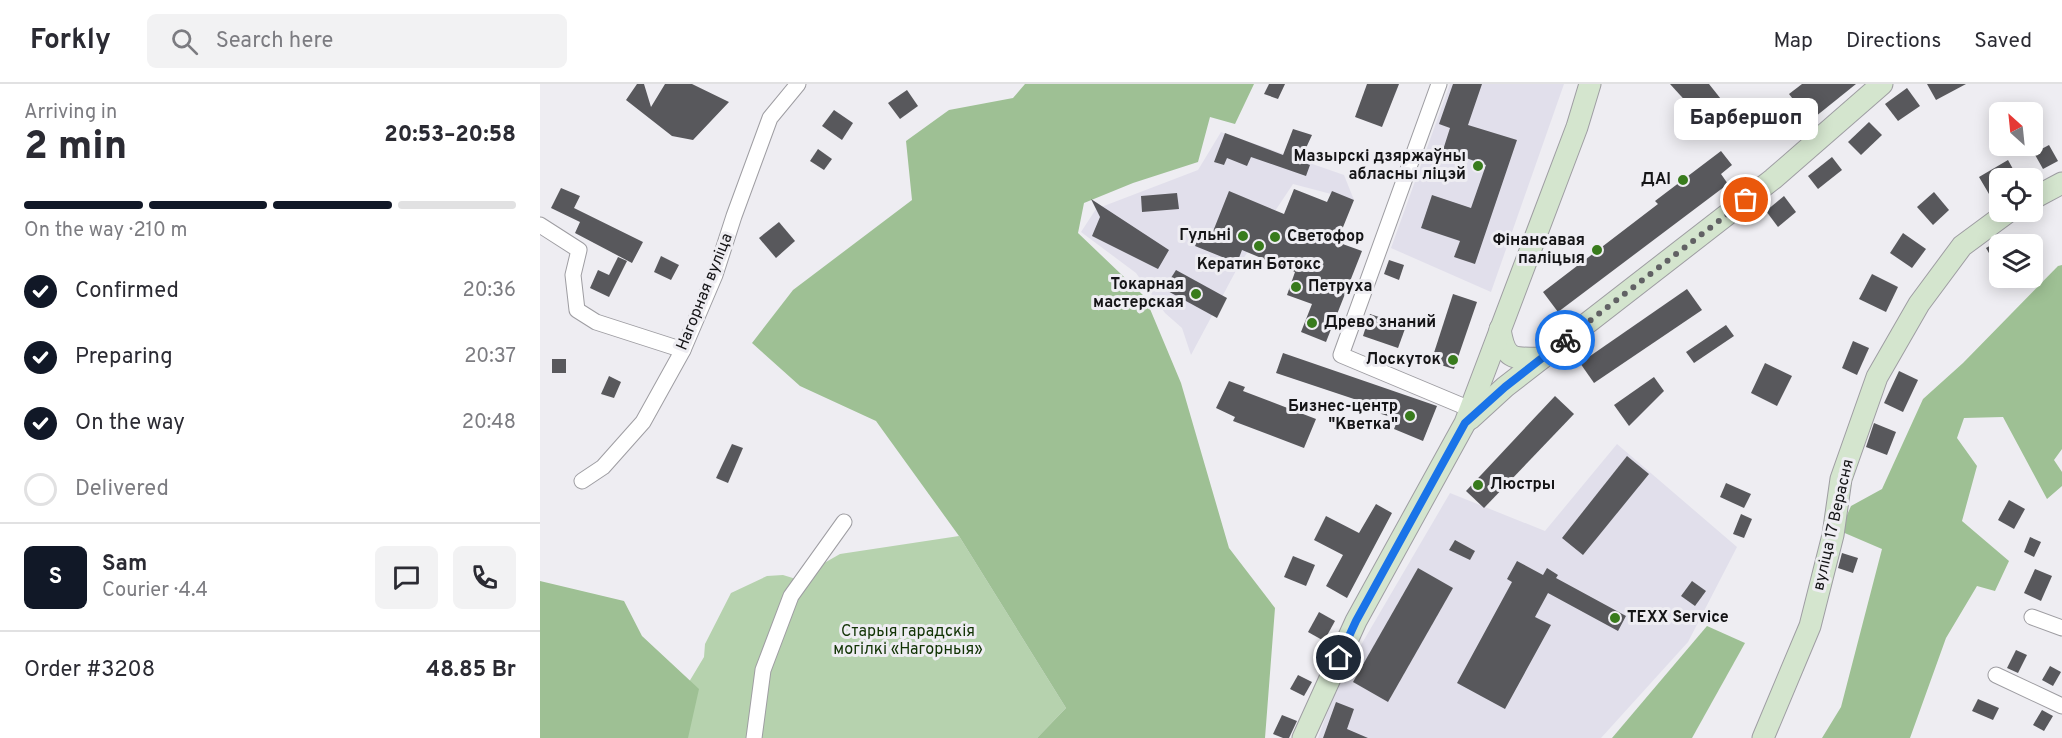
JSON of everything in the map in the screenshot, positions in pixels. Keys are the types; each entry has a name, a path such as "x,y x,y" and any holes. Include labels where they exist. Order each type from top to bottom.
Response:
{"main road":[{"path":"1303,738 1356,621 1468,416 1577,127 1590,84"},
{"path":"1468,416 1773,179 1882,84"},
{"path":"2043,193 2062,183"},
{"name":"вуліца 17 Верасня","path":"1763,738 1810,626 1833,535 1841,479 1877,377 1919,304 1962,246 1994,222"},
{"path":"1500,328 1507,353 1517,359 1542,358"}],"street":[{"name":"Нагорная вуліца","path":"582,481 603,467 643,422 683,350 715,275 770,117 798,84"},
{"path":"1439,84 1341,355 1468,416"},
{"path":"540,225 579,250 573,275 578,310 596,322 683,350"},
{"path":"754,738 763,670 791,596 844,522"},
{"path":"2032,617 2062,628"},
{"path":"1996,675 2062,706"}],"shaded area":[{"name":"Мазырскі дзяржаўны абласны ліцэй","path":"1450,84 1564,84 1491,292 1391,248"},
{"path":"1221,132 1344,175 1354,200 1293,184 1239,265 1191,355 1182,328 1165,313 1136,273 1081,232 1096,209 1198,170"},
{"path":"1617,444 1737,547 1688,642 1601,738 1318,738 1337,686 1450,493 1545,531"}],"green space":[{"path":"1025,84 1254,84 1235,124 1210,117 1198,162 1133,183 1084,203 1078,233 1145,297 1181,383 1229,548 1275,608 1265,738 1037,738 1066,708 959,536 876,421 800,386 752,343 793,290 912,200 906,141 949,110 1013,98"},
{"path":"2062,265 2062,449 2054,460 2062,472 2062,486 2047,499 2003,417 1964,418 1957,438 1977,466 1962,521 2009,561 1995,591 1977,586 1946,638 1910,738 1822,738 1841,707 1882,549 1840,531 1851,506 1882,489 1923,399 1963,363 2036,288 2043,288 2043,281 2058,266"},
{"name":"Старыя гарадскія могілкі «Нагорныя»","path":"959,536 1066,708 1037,738 683,738 674,707 704,657 705,644 731,593 767,576 783,575 796,579 840,554"},
{"path":"540,581 624,601 642,636 699,689 688,738 540,738"},
{"path":"1707,626 1745,643 1692,738 1612,738"}],"building":[{"path":"637,84 644,84 651,107 665,84 692,84 729,102 693,140 672,136 626,100"},
{"path":"1269,84 1285,84 1278,99 1264,94"},
{"path":"1367,84 1399,84 1382,127 1355,117"},
{"path":"1453,84 1482,84 1468,125 1517,140 1475,264 1454,257 1460,241 1421,228 1432,195 1471,208 1486,165 1443,150 1450,128 1439,124"},
{"path":"1670,84 1709,84 1732,113 1711,129"},
{"path":"1802,84 1856,84 1810,121 1789,94"},
{"path":"1927,84 1966,84 1936,100"},
{"path":"1907,88 1920,106 1898,121 1885,104"},
{"path":"907,90 918,106 900,119 888,103"},
{"path":"834,110 853,123 842,140 822,126"},
{"path":"1869,122 1882,135 1861,155 1848,142"},
{"path":"1293,129 1312,135 1300,161 1310,165 1306,176 1251,157 1247,166 1227,158 1224,165 1214,162 1225,133 1283,155"},
{"path":"2049,145 2058,161 2043,169 2036,156 2043,156 2043,148"},
{"path":"818,149 832,159 824,170 810,161"},
{"path":"1721,151 1732,165 1721,174 1728,184 1558,312 1543,292 1658,204 1655,201"},
{"path":"1832,157 1842,170 1818,189 1808,176"},
{"path":"2008,160 2012,168 1994,168"},
{"path":"1989,171 1989,194 1979,177"},
{"path":"561,188 580,196 574,208 643,242 632,263 575,233 580,222 551,208"},
{"name":"Светофор","path":"1294,189 1327,202 1332,191 1354,200 1337,242 1362,251 1326,342 1301,332 1312,304 1287,295 1295,272 1242,250 1237,263 1195,246 1200,235 1210,239 1229,191 1284,214"},
{"path":"1934,192 1949,210 1933,225 1917,207"},
{"path":"1177,193 1179,209 1142,212 1141,196"},
{"path":"1784,196 1796,212 1778,227 1766,211"},
{"path":"1091,199 1169,250 1158,269 1092,236 1100,217"},
{"path":"779,222 795,241 776,258 759,238"},
{"path":"1903,233 1926,249 1912,268 1890,253"},
{"path":"661,256 679,265 671,280 654,272"},
{"path":"618,257 627,261 609,297 590,288 598,270 609,275"},
{"path":"1389,260 1404,265 1399,280 1384,274"},
{"name":"Токарная мастерская","path":"1176,270 1227,298 1217,318 1164,289"},
{"path":"1872,274 1898,287 1886,312 1859,299"},
{"path":"1687,289 1702,310 1594,383 1580,363"},
{"path":"1453,294 1477,302 1454,369 1431,362"},
{"path":"1370,314 1406,326 1398,348 1363,336"},
{"path":"1726,325 1734,336 1694,363 1686,352"},
{"path":"1853,341 1869,348 1857,375 1842,368"},
{"path":"1283,353 1437,406 1423,441 1394,429 1398,419 1378,413 1381,408 1276,373"},
{"path":"552,359 566,359 566,373 552,373"},
{"path":"1765,363 1792,376 1777,406 1751,393"},
{"path":"1899,371 1918,380 1903,412 1884,403"},
{"path":"609,376 621,382 614,398 601,394"},
{"path":"1654,377 1664,391 1629,426 1614,405"},
{"path":"1229,381 1245,387 1243,391 1316,419 1304,448 1233,421 1235,417 1216,408"},
{"path":"1555,396 1574,414 1484,508 1466,491"},
{"path":"1874,423 1896,432 1887,455 1866,447"},
{"path":"732,444 743,448 728,483 716,478"},
{"path":"1627,456 1649,474 1583,555 1562,538"},
{"path":"1726,483 1751,494 1744,508 1720,497"},
{"path":"2009,500 2025,509 2014,529 1998,520"},
{"path":"1376,504 1392,513 1347,598 1326,586 1343,555 1314,540 1326,516 1359,533"},
{"path":"1741,514 1752,519 1744,538 1733,534"},
{"path":"2030,537 2041,542 2034,557 2024,552"},
{"path":"1455,540 1475,551 1470,560 1449,550"},
{"path":"1842,553 1858,558 1853,573 1838,568"},
{"path":"1293,556 1315,565 1306,586 1284,577"},
{"path":"1517,561 1543,575 1547,568 1558,575 1556,578 1626,616 1618,631 1548,593 1535,617 1551,625 1505,709 1457,683 1512,582 1507,579"},
{"path":"1418,568 1453,588 1388,702 1353,682"},
{"path":"2035,569 2052,576 2041,601 2024,593"},
{"path":"1692,581 1706,591 1695,606 1681,596"},
{"path":"1319,612 1335,621 1324,641 1308,632"},
{"path":"2016,650 2027,655 2018,673 2007,668"},
{"path":"2050,666 2061,672 2053,686 2042,680"},
{"path":"1298,675 1312,682 1304,696 1290,689"},
{"path":"1978,699 1999,708 1993,720 1972,711"},
{"path":"1336,702 1354,709 1347,729 1368,738 1323,738"},
{"path":"2042,710 2053,716 2044,731 2033,725"},
{"path":"1282,715 1297,721 1289,738 1273,734"}],"way so far":[{"path":"1565,340 1746,200"}],"place":[{"name":"Мазырскі дзяржаўны абласны ліцэй","path":"1478,166"},
{"name":"ДАІ","path":"1683,180"},
{"name":"Барбершоп","path":"1746,200"},
{"name":"Гульнi","path":"1243,236"},
{"name":"Светофор","path":"1275,237"},
{"name":"Кератин Ботокс","path":"1259,246"},
{"name":"Фінансавая паліцыя","path":"1597,250"},
{"name":"Петруха","path":"1296,287"},
{"name":"Токарная мастерская","path":"1196,294"},
{"name":"Древо знаний","path":"1312,323"},
{"name":"Лоскуток","path":"1453,360"},
{"name":"Бизнес-центр \"Кветка\"","path":"1410,416"},
{"name":"Люстры","path":"1478,485"},
{"name":"TEXX Service","path":"1615,618"}],"route":[{"path":"1339,658 1356,621 1465,423 1505,387 1565,340"}]}
